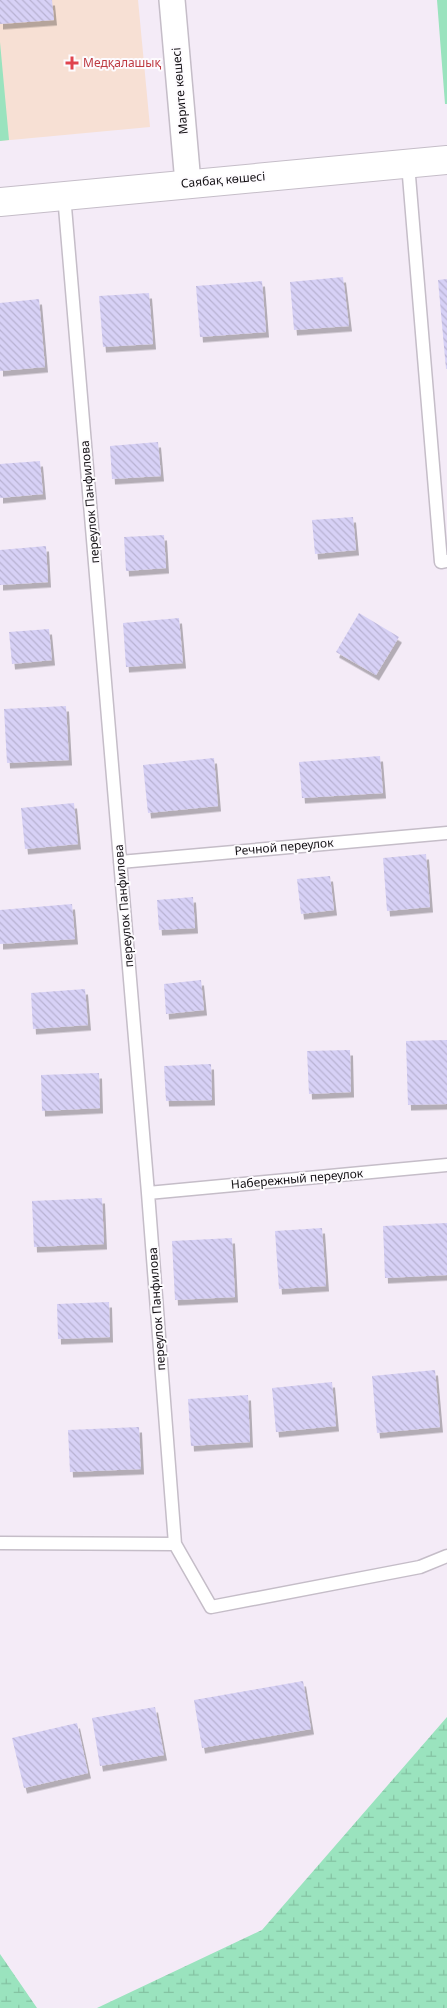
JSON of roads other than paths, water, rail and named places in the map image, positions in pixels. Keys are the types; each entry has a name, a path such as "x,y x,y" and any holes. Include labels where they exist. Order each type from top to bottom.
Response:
{"street":[{"name":"Марите көшесі","path":"172,0 188,183"},
{"name":"Саябақ көшесі","path":"0,202 447,160"}],"lane":[{"path":"408,164 441,562 447,561"},
{"name":"переулок Панфилова","path":"64,195 148,1193 175,1544 212,1606 420,1567 447,1556"},
{"name":"Речной переулок","path":"120,862 447,832"},
{"name":"Набережный переулок","path":"148,1193 447,1165"},
{"path":"0,1543 175,1544"}],"place":[{"name":"Медқалашық","path":"72,63"}]}
